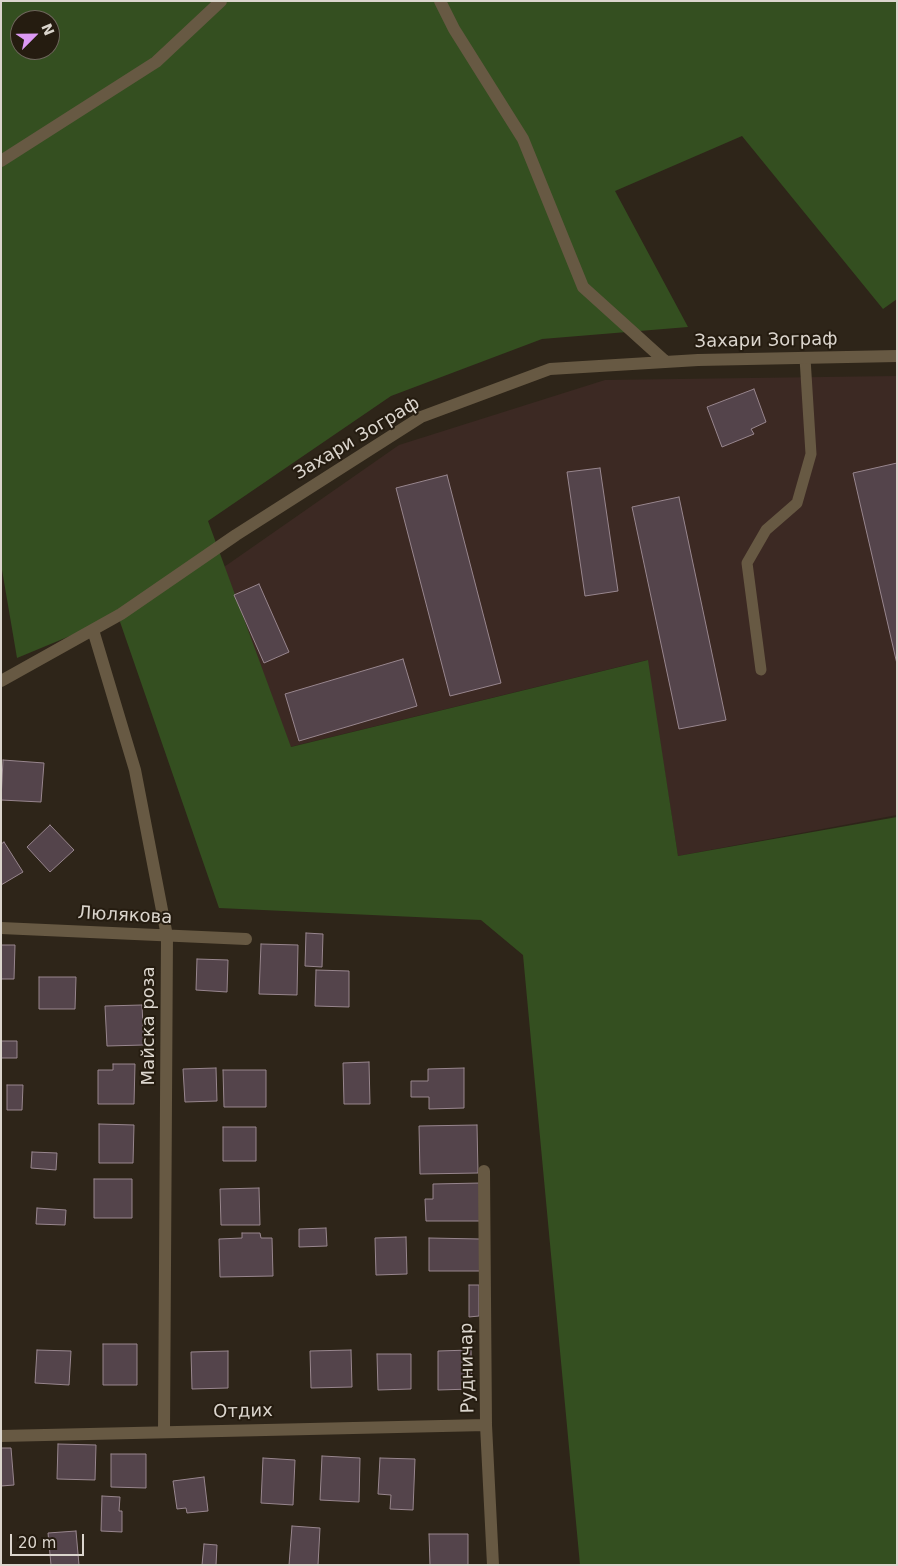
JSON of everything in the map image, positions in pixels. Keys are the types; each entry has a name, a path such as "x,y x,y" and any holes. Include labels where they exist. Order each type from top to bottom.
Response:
{"street":[{"path":"1,161 156,62 221,1"},
{"path":"440,1 454,29 523,139 583,287 666,362"},
{"name":"Захари Зограф","path":"2,678 121,614 236,535 421,417 550,369 666,362 897,356"},
{"name":"Майска роза","path":"93,630 135,770 167,936 164,1431"},
{"name":"Люлякова","path":"1,928 246,939"},
{"name":"Рудничар","path":"484,1172 486,1425 493,1565"},
{"name":"Отдих","path":"1,1436 486,1425"}],"lane":[{"path":"761,670 747,563 766,530 797,503 811,454 805,358"}],"shaded area":[{"path":"896,376 897,815 678,856 647,660 290,747 224,567 399,445 605,380"}],"green space":[{"path":"1,1 897,1 897,299 883,309 742,136 615,191 688,327 542,339 391,396 208,521 291,747 648,660 678,856 897,817 897,1565 580,1565 523,955 481,920 219,908 118,616 17,658 1,564"}],"building":[{"path":"754,389 766,422 751,429 754,434 722,447 707,407"},
{"path":"897,463 897,664 853,473"},
{"path":"600,468 618,591 585,596 567,472"},
{"path":"447,475 501,683 450,696 396,488"},
{"path":"679,497 726,720 679,729 632,507"},
{"path":"259,584 289,652 264,663 234,595"},
{"path":"403,659 417,706 299,741 285,694"},
{"path":"3,760 44,763 41,802 1,800"},
{"path":"50,825 74,850 50,872 27,847"},
{"path":"4,842 23,872 1,885 1,844"},
{"path":"306,933 323,934 322,967 305,966"},
{"path":"261,944 298,945 297,995 259,994"},
{"path":"1,945 15,945 14,979 1,979"},
{"path":"197,959 228,960 227,992 196,990"},
{"path":"316,970 349,971 349,1007 315,1006"},
{"path":"39,977 76,977 75,1009 39,1009"},
{"path":"142,1005 144,1045 107,1046 105,1006"},
{"path":"1,1041 17,1041 17,1058 1,1058"},
{"path":"369,1062 370,1104 344,1104 343,1063"},
{"path":"113,1064 135,1064 134,1104 98,1104 98,1070 113,1070"},
{"path":"216,1068 217,1101 185,1102 183,1069"},
{"path":"464,1068 464,1108 429,1109 429,1097 411,1097 411,1081 428,1081 428,1069"},
{"path":"223,1070 266,1070 266,1107 224,1107"},
{"path":"7,1085 23,1085 22,1110 7,1110"},
{"path":"99,1124 134,1125 133,1163 99,1163"},
{"path":"477,1125 478,1173 420,1174 419,1126"},
{"path":"223,1127 256,1127 256,1161 223,1161"},
{"path":"32,1152 57,1153 56,1170 31,1168"},
{"path":"94,1179 132,1179 132,1218 94,1218"},
{"path":"481,1183 482,1221 426,1221 425,1199 433,1199 433,1184"},
{"path":"259,1188 260,1225 221,1225 220,1189"},
{"path":"37,1208 66,1210 65,1225 36,1224"},
{"path":"326,1228 327,1246 299,1247 299,1229"},
{"path":"242,1233 260,1233 261,1238 272,1238 273,1276 220,1277 219,1239 242,1238"},
{"path":"406,1237 407,1274 376,1275 375,1238"},
{"path":"429,1238 480,1239 480,1271 429,1271"},
{"path":"469,1285 479,1285 479,1316 469,1317"},
{"path":"103,1344 137,1344 137,1385 103,1385"},
{"path":"37,1350 71,1351 69,1385 35,1383"},
{"path":"351,1350 352,1387 311,1388 310,1351"},
{"path":"471,1350 472,1389 438,1390 438,1351"},
{"path":"228,1351 228,1388 192,1389 191,1352"},
{"path":"377,1354 411,1354 411,1389 378,1390"},
{"path":"58,1444 96,1445 95,1480 57,1479"},
{"path":"1,1448 11,1448 14,1485 1,1486"},
{"path":"111,1454 146,1454 146,1488 111,1487"},
{"path":"322,1456 360,1458 359,1502 320,1500"},
{"path":"263,1458 295,1460 293,1505 261,1503"},
{"path":"380,1458 415,1459 413,1510 390,1509 391,1495 378,1494"},
{"path":"204,1477 208,1511 187,1513 186,1508 177,1509 173,1481"},
{"path":"102,1496 120,1497 119,1511 122,1511 122,1532 101,1531"},
{"path":"292,1526 320,1528 318,1565 289,1565"},
{"path":"76,1531 79,1565 51,1565 48,1533"},
{"path":"429,1534 468,1534 468,1565 430,1565"},
{"path":"204,1544 217,1545 216,1565 202,1565"}]}
